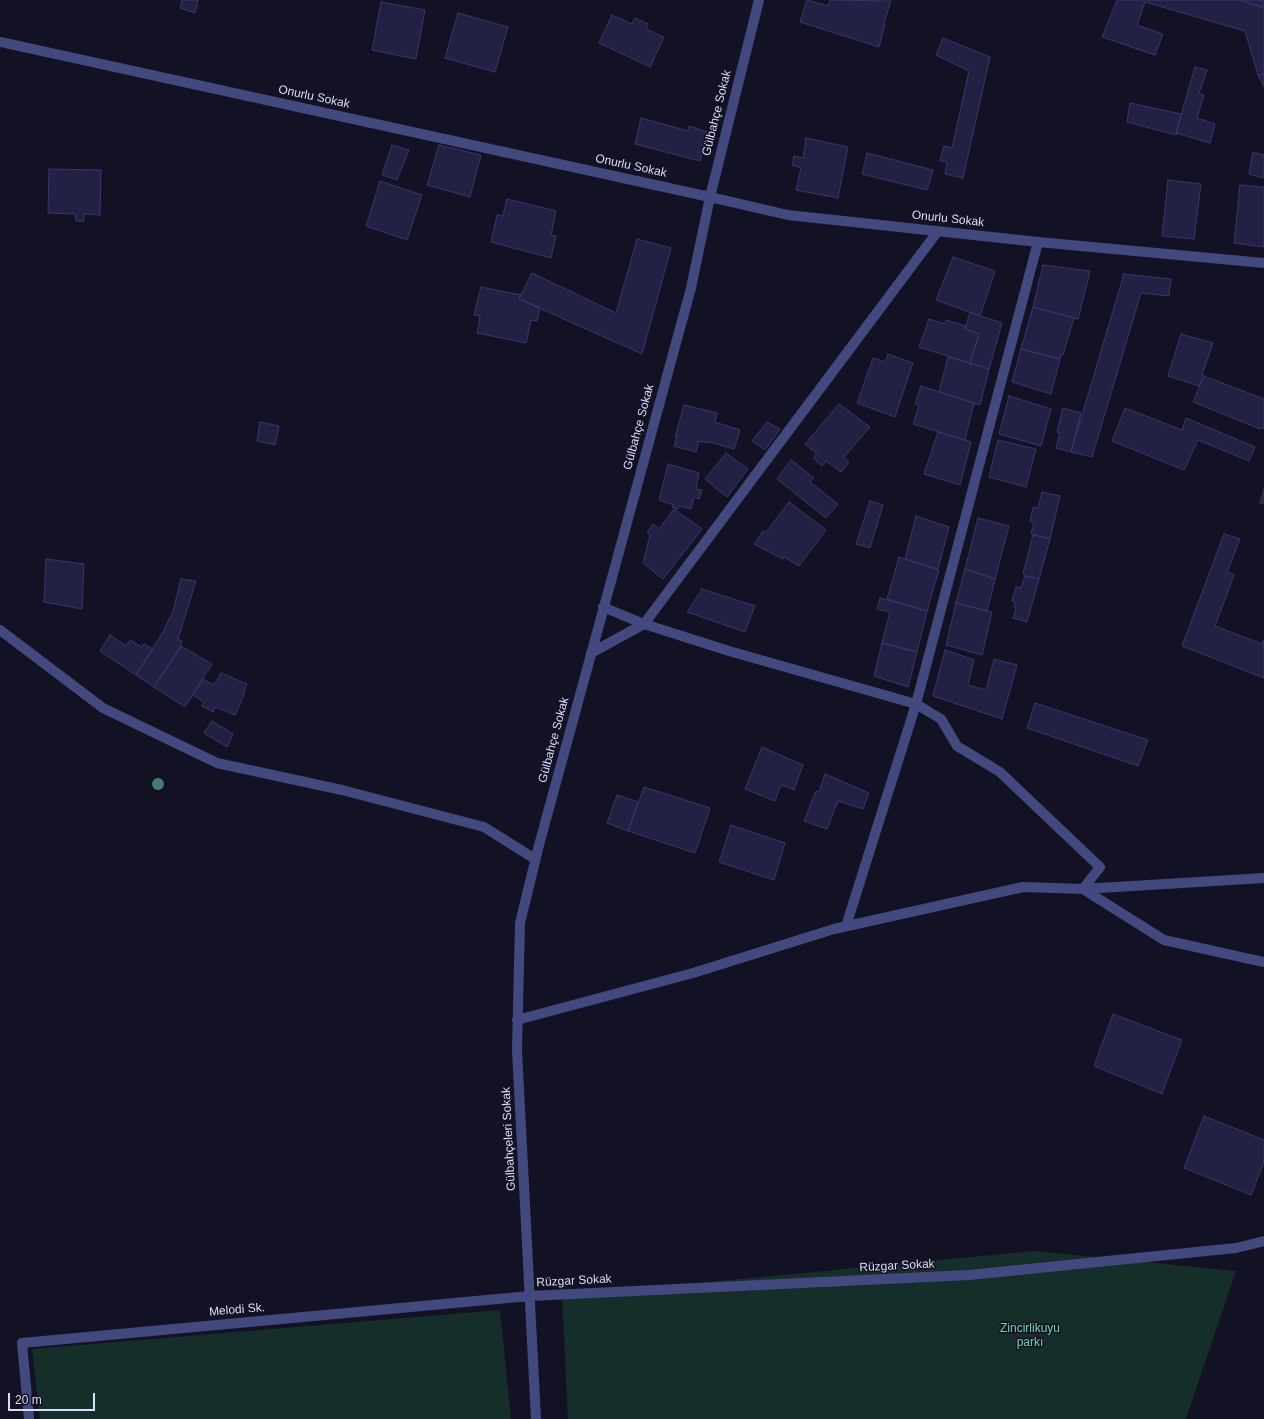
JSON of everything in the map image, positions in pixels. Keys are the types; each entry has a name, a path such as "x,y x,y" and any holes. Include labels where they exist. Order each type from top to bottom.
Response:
{"street":[{"name":"Gülbahçe Sokak","path":"535,859 691,288 710,197 759,0"},
{"name":"Onurlu Sokak","path":"0,42 788,215 1038,242 1264,262"},
{"path":"591,652 644,624 938,231"},
{"path":"846,926 916,704 1038,242"},
{"path":"604,607 644,624 728,651 916,704 941,718 957,746 1000,772 1100,867 1083,889"},
{"path":"0,630 103,708 217,763 342,790 484,827 535,859"},
{"name":"Gülbahçeleri Sokak","path":"535,859 520,923 516,1050 536,1419"},
{"path":"517,1020 693,973 834,928 1023,887 1083,889 1264,878"},
{"path":"1083,889 1164,940 1264,962"},
{"name":"Rüzgar Sokak","path":"530,1296 969,1275 1236,1248 1263,1243 1264,1241"},
{"name":"Melodi Sk.","path":"29,1419 22,1343 530,1296"}],"green space":[{"name":"Zincirlikuyu parkı","path":"1034,1251 1236,1271 1186,1419 568,1419 562,1296"},
{"path":"500,1310 511,1419 40,1419 32,1349"}],"building":[{"path":"182,0 198,0 195,13 180,8"},
{"path":"807,0 828,6 830,0 891,1 884,23 879,47 800,22"},
{"path":"1117,0 1240,0 1264,8 1264,74 1258,75 1245,31 1145,2 1137,25 1163,34 1155,55 1102,37"},
{"path":"1263,0 1263,7 1243,1"},
{"path":"381,2 425,10 416,59 372,50"},
{"path":"458,13 508,27 495,72 445,58"},
{"path":"612,15 632,24 635,18 648,24 646,29 664,37 650,67 599,43"},
{"path":"943,38 990,57 963,178 945,174 947,162 940,161 944,146 952,148 969,71 936,55"},
{"path":"1195,67 1207,70 1199,93 1204,95 1197,118 1215,124 1210,143 1176,133"},
{"path":"1264,74 1264,87 1258,75"},
{"path":"1130,103 1181,114 1176,135 1127,122"},
{"path":"641,118 688,131 689,126 707,132 700,161 635,144"},
{"path":"806,138 848,147 838,198 796,190 801,168 792,165 794,156 803,158"},
{"path":"392,145 409,150 397,180 382,175"},
{"path":"439,145 481,155 470,197 427,185"},
{"path":"1253,152 1264,155 1264,178 1249,174"},
{"path":"867,153 933,170 927,190 862,174"},
{"path":"49,169 101,170 100,215 84,214 84,221 76,221 75,214 48,213"},
{"path":"1168,180 1201,184 1194,239 1162,236"},
{"path":"380,181 422,195 407,240 366,226"},
{"path":"1240,185 1264,187 1264,247 1234,243"},
{"path":"507,199 556,211 551,235 556,236 551,258 491,242 497,215 503,216"},
{"path":"637,239 671,248 642,354 519,299 532,273 616,313"},
{"path":"953,257 995,271 980,316 936,300"},
{"path":"1043,265 1090,271 1078,319 1033,307"},
{"path":"1124,274 1171,279 1169,296 1141,293 1092,457 1071,452"},
{"path":"481,287 521,295 519,299 540,308 537,321 531,320 526,343 477,333 480,316 474,315"},
{"path":"1033,307 1074,318 1063,355 1061,354 1060,359 1021,349"},
{"path":"970,312 1002,323 989,369 970,363 979,334 965,329"},
{"path":"929,319 945,324 946,320 966,326 965,329 979,334 970,363 919,347"},
{"path":"1181,334 1213,343 1202,375 1204,376 1199,386 1168,376"},
{"path":"1021,349 1060,359 1051,394 1012,382"},
{"path":"888,354 913,363 895,417 857,403 873,358 885,362"},
{"path":"948,357 989,369 980,405 939,392"},
{"path":"1204,376 1264,399 1264,429 1260,429 1193,402"},
{"path":"921,386 974,403 965,440 913,424 919,405 915,404"},
{"path":"1009,396 1051,409 1041,446 999,434"},
{"path":"839,404 870,427 844,457 849,462 841,472 826,461 822,466 813,458 817,454 805,444"},
{"path":"684,405 717,413 715,422 740,430 734,449 710,442 699,441 696,452 674,446"},
{"path":"1063,408 1081,413 1071,452 1056,448 1060,433 1057,432"},
{"path":"1125,408 1182,430 1186,418 1255,447 1249,461 1198,440 1184,470 1112,441"},
{"path":"260,422 279,426 275,445 257,441"},
{"path":"767,422 780,429 765,450 752,441"},
{"path":"938,432 971,442 960,485 924,474"},
{"path":"998,440 1036,449 1026,487 989,477"},
{"path":"726,453 748,469 727,497 705,479"},
{"path":"791,460 814,478 810,482 838,504 826,518 777,479"},
{"path":"668,464 699,473 696,489 702,490 699,499 694,497 691,509 679,506 678,509 672,507 674,505 659,500"},
{"path":"1264,489 1264,504 1260,503"},
{"path":"1042,492 1060,496 1050,539 1031,534 1034,523 1030,521 1033,507 1038,508"},
{"path":"870,501 883,505 870,548 856,544"},
{"path":"789,502 826,530 799,566 784,557 783,559 754,544 763,531 766,532"},
{"path":"674,509 702,529 663,579 643,563 650,535 647,533 653,524 659,529"},
{"path":"916,516 949,527 938,569 905,559"},
{"path":"978,518 1009,526 995,579 965,569"},
{"path":"1224,534 1240,539 1227,572 1234,575 1215,626 1262,644 1264,639 1264,678 1182,646"},
{"path":"1033,535 1050,539 1039,579 1025,576 1023,574"},
{"path":"899,557 939,570 927,611 887,599"},
{"path":"46,559 84,564 82,609 44,602"},
{"path":"965,569 995,579 987,611 956,603"},
{"path":"1025,576 1039,579 1027,622 1013,618 1016,608 1014,607 1015,602 1012,601 1016,587 1021,588"},
{"path":"181,579 196,581 178,639 182,641 181,646 154,687 136,675 163,632 173,611"},
{"path":"702,589 755,606 745,632 687,612"},
{"path":"880,598 927,611 917,652 882,643 890,612 877,609"},
{"path":"956,603 992,612 982,655 946,645"},
{"path":"110,635 126,646 130,640 142,647 144,644 153,649 136,675 100,651"},
{"path":"882,643 917,652 908,687 874,676"},
{"path":"181,646 212,664 185,707 154,687"},
{"path":"945,650 974,660 968,685 986,690 994,659 1017,665 1002,719 933,696"},
{"path":"221,673 247,684 235,715 215,707 213,712 202,706 204,702 193,695 203,679 214,685"},
{"path":"1035,703 1148,740 1138,766 1027,728"},
{"path":"212,721 233,734 227,747 204,733"},
{"path":"762,747 803,765 794,790 781,785 775,801 745,789"},
{"path":"825,774 869,793 863,809 838,801 827,829 804,821 816,791 819,792"},
{"path":"644,787 710,808 695,853 628,831"},
{"path":"617,795 638,802 628,831 607,823"},
{"path":"731,825 785,843 774,880 719,862"},
{"path":"1113,1014 1182,1040 1162,1094 1094,1066"},
{"path":"1204,1116 1264,1140 1264,1162 1251,1195 1184,1168"}]}
